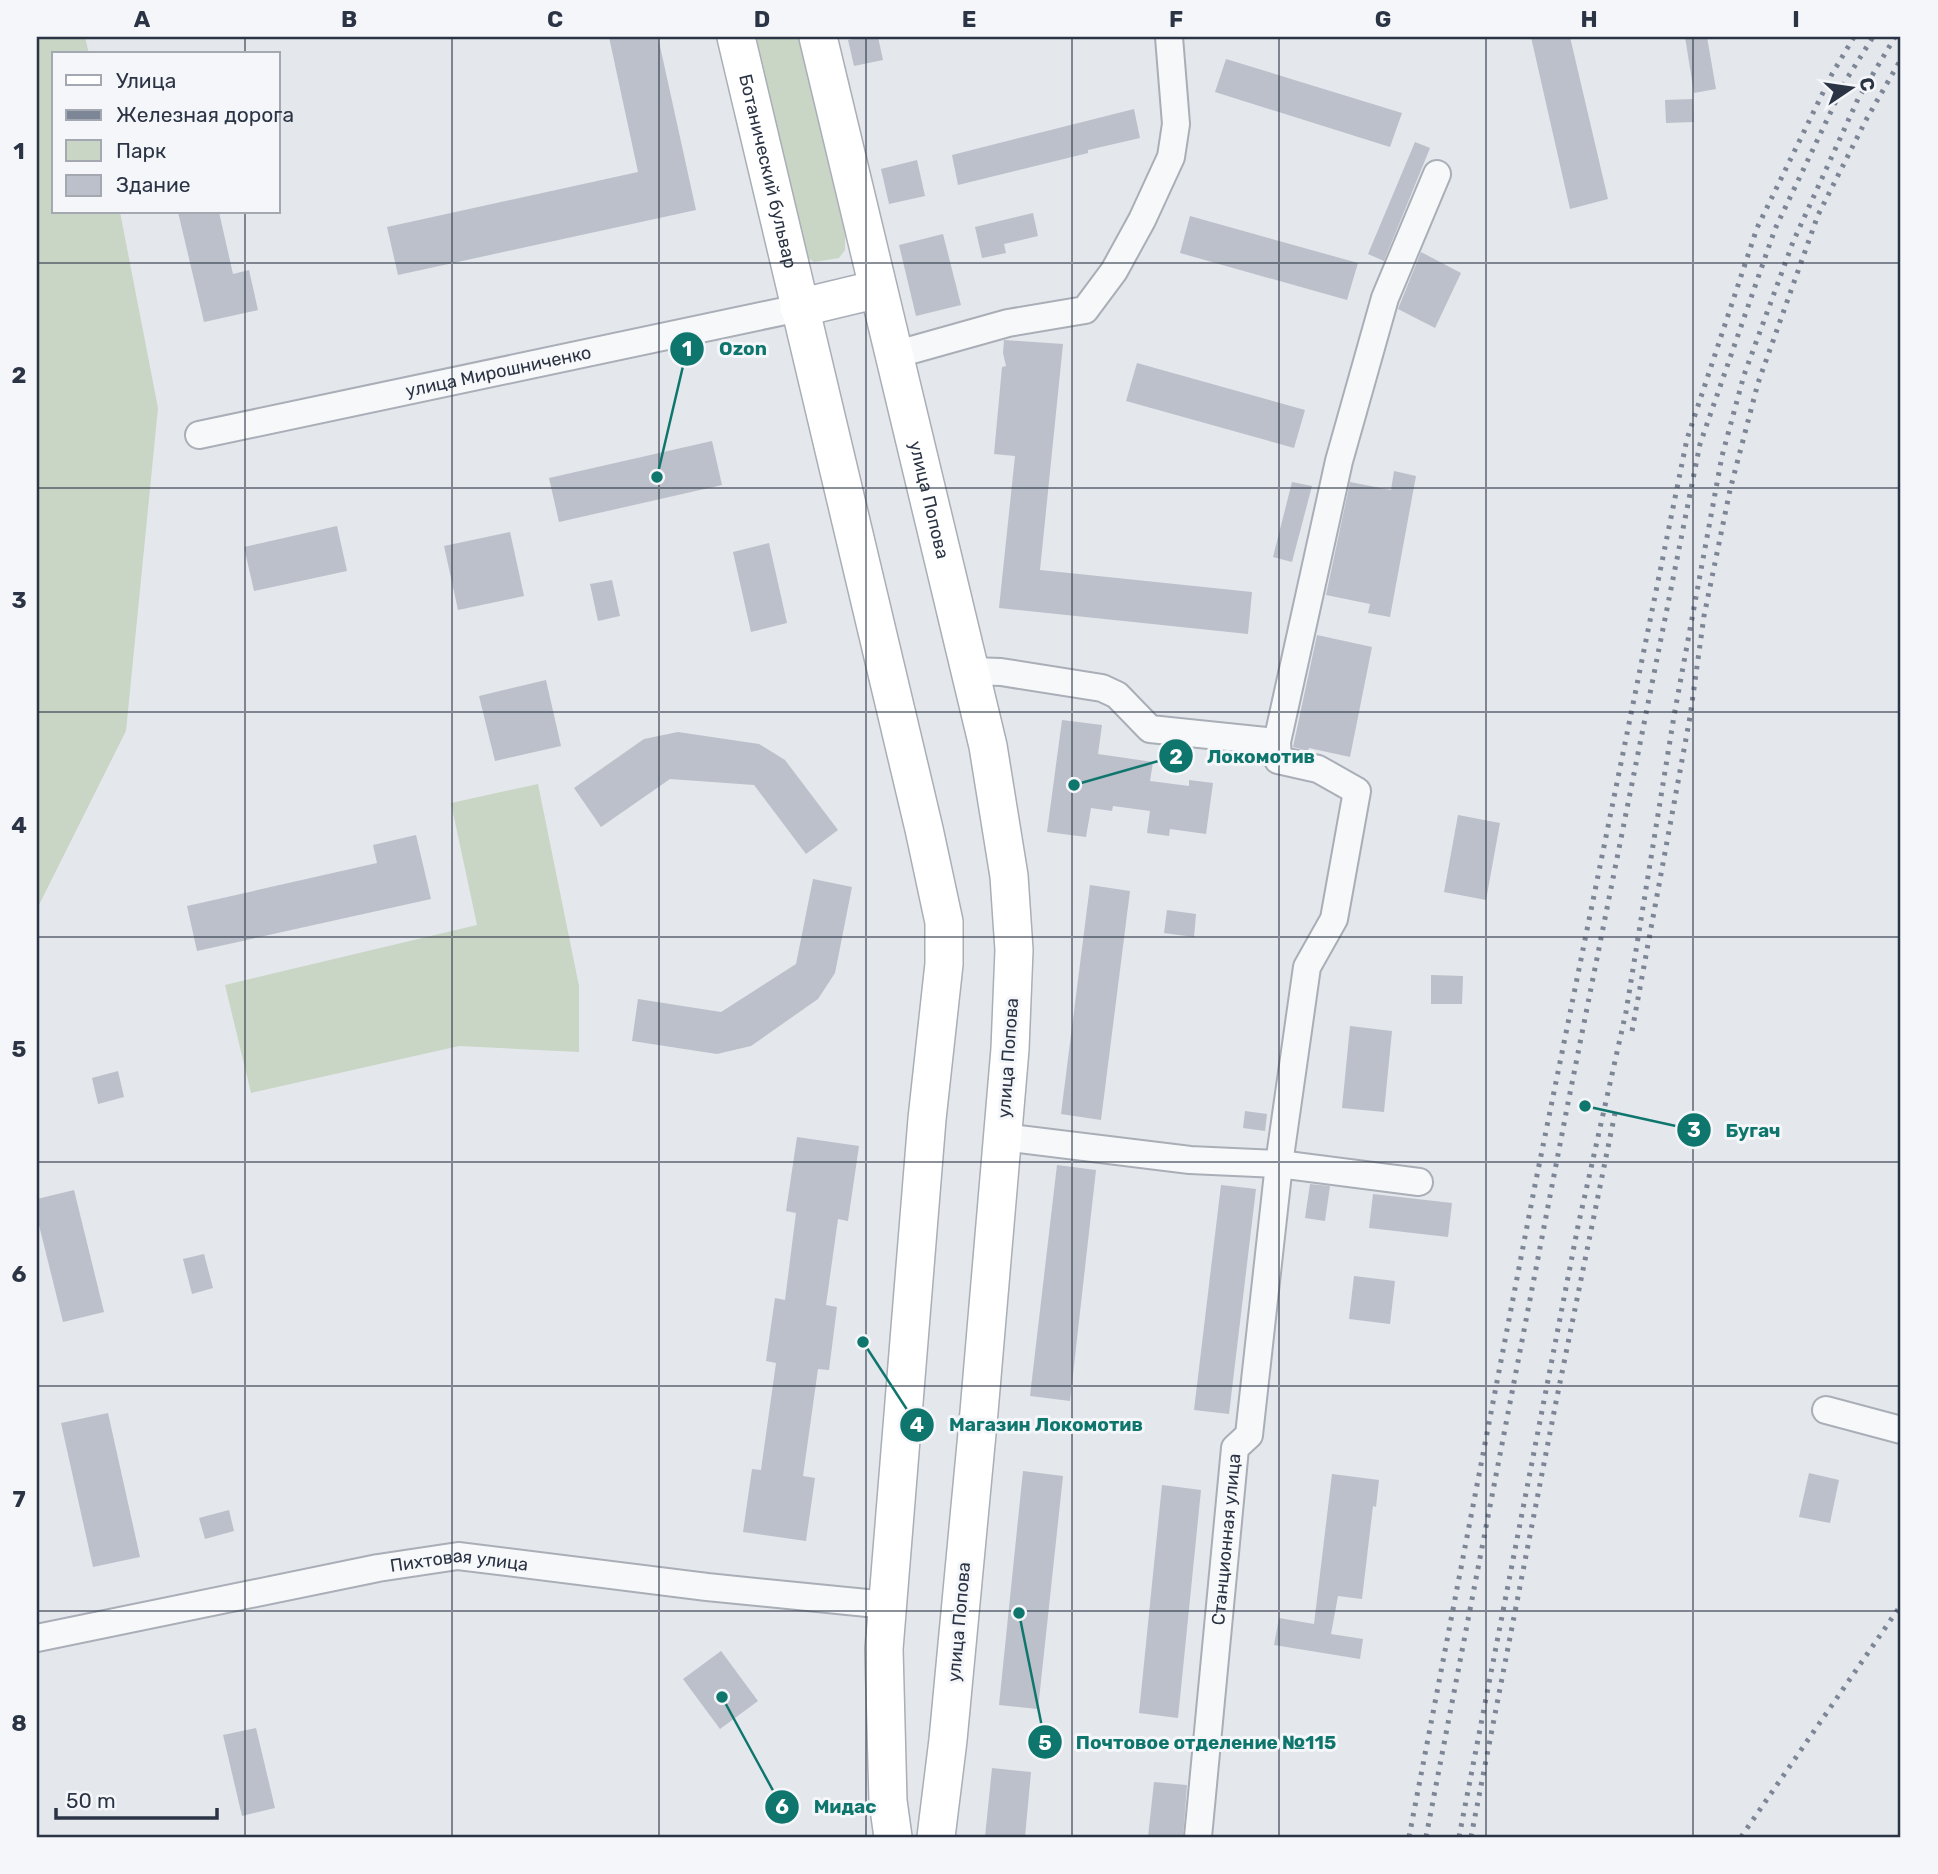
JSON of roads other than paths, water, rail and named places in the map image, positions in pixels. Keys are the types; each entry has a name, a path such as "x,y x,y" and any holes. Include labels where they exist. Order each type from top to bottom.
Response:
{"street":[{"name":"Ботанический бульвар","path":"736,37 799,308"},
{"path":"818,37 878,289 799,308 944,922 944,964 925,1133 884,1649 888,1801 893,1837"},
{"path":"894,355 1008,323 1085,310 1114,271 1142,220 1171,157 1176,124 1169,37"},
{"path":"971,671 1001,672 1102,688 1117,695 1150,729 1277,742 1346,436 1385,298 1437,174"},
{"name":"улица Попова","path":"878,289 988,746 1002,825 1014,950 1003,1137 955,1669 936,1837"},
{"name":"улица Мирошниченко","path":"200,435 799,308"},
{"name":"Станционная улица","path":"1198,1837 1235,1448 1249,1435 1279,1164 1307,967 1335,919 1357,790 1318,769 1278,760 1277,742"},
{"path":"1003,1137 1190,1160 1279,1164 1419,1182"},
{"path":"1826,1410 1901,1430"},
{"name":"Пихтовая улица","path":"37,1635 365,1571 458,1556 707,1587 887,1605"}],"railway":[{"path":"1409,1837 1535,1185 1687,439 1757,228 1832,74 1854,37"},
{"path":"1426,1837 1568,1103 1700,444 1775,229 1846,80 1873,37"},
{"path":"1459,1837 1578,1226 1626,1012 1674,716 1722,456 1744,375 1793,242 1858,99 1895,37"},
{"path":"1632,1031 1690,717 1704,616 1730,490 1758,383 1818,215 1866,120 1901,59"},
{"path":"1471,1837 1615,1113"},
{"path":"1741,1837 1901,1605"}],"place":[{"name":"Ozon","path":"657,477"},
{"name":"Локомотив","path":"1074,785"},
{"name":"Бугач","path":"1585,1106"},
{"name":"Магазин Локомотив","path":"863,1342"},
{"name":"Почтовое отделение №115","path":"1019,1613"},
{"name":"Мидас","path":"722,1697"}]}
